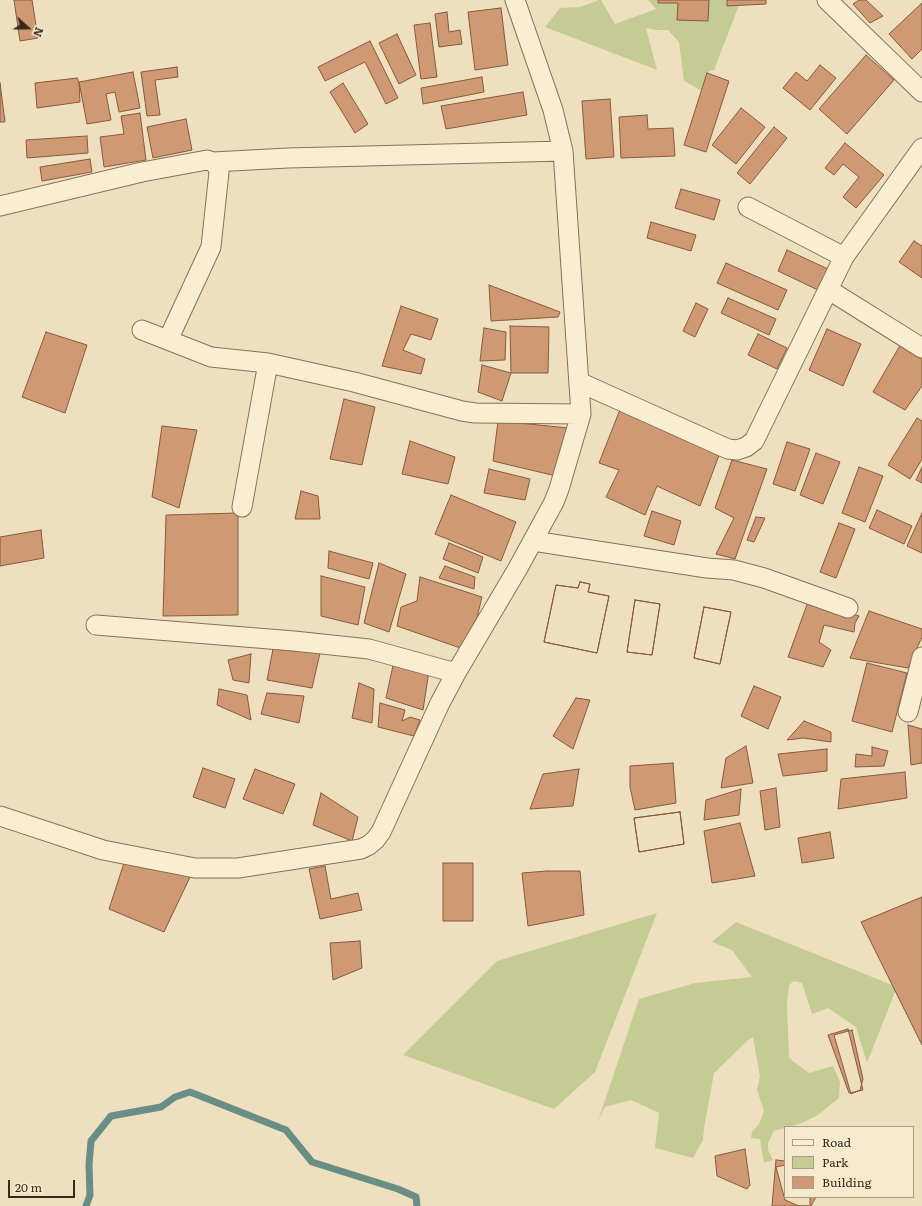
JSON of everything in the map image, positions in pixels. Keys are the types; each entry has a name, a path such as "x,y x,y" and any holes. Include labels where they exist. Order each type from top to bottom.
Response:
{"street":[{"path":"0,816 103,850 195,868 238,868 361,849 369,845 381,832 440,703 554,502 581,414 563,151 553,110 515,0"},
{"path":"827,0 922,92"},
{"path":"579,382 728,449 737,450 746,447 754,441 844,257 922,148"},
{"path":"0,206 142,172 207,160 213,162 288,158 563,151"},
{"path":"168,340 211,247 218,172 217,166 213,162"},
{"path":"748,207 844,257"},
{"path":"829,290 922,348"},
{"path":"142,330 211,357 268,363 354,382 469,412 581,414"},
{"path":"242,507 268,363"},
{"path":"533,541 707,568 734,570 764,578 848,608"},
{"path":"96,625 294,641 370,649 456,673"},
{"path":"908,712 922,657"}],"green space":[{"path":"597,0 601,0 615,24 656,9 648,0 741,0 714,70 709,71 702,91 684,81 679,42 668,30 646,28 657,70 545,27 560,8 580,7"},
{"path":"657,913 595,1072 554,1109 403,1055 497,961"},
{"path":"736,922 897,987 867,1063 856,1027 828,1008 812,1014 802,983 794,981 789,985 787,1004 789,1058 809,1073 833,1066 840,1082 839,1098 818,1115 802,1123 792,1126 784,1126 784,1128 774,1131 768,1143 768,1150 773,1160 764,1163 760,1139 751,1138 752,1132 759,1124 764,1111 757,1090 760,1077 753,1037 714,1073 703,1140 693,1158 655,1148 659,1113 631,1100 605,1107 598,1121 639,999 695,983 752,977 732,950 712,942"}],"building":[{"path":"14,0 32,0 38,38 20,41"},
{"path":"658,0 709,0 708,21 677,20 678,3 658,3"},
{"path":"727,0 766,0 766,4 727,6"},
{"path":"859,0 866,0 883,16 870,23 853,4"},
{"path":"922,3 922,49 912,59 889,34"},
{"path":"501,8 508,65 475,70 468,12"},
{"path":"447,12 449,32 460,30 462,44 439,47 435,14"},
{"path":"430,23 437,77 421,79 414,25"},
{"path":"397,34 416,75 399,84 379,43"},
{"path":"370,41 398,98 386,104 365,62 325,81 318,67"},
{"path":"866,55 894,80 847,134 819,109"},
{"path":"820,65 836,78 810,110 783,88 796,72 807,81"},
{"path":"177,67 178,77 155,80 160,115 147,116 141,72"},
{"path":"133,72 140,108 119,112 115,92 106,94 111,120 87,124 79,82"},
{"path":"707,73 729,81 706,152 684,145"},
{"path":"482,77 484,92 423,104 421,88"},
{"path":"77,78 79,82 80,102 37,108 35,83"},
{"path":"0,83 5,122 0,122"},
{"path":"343,83 368,124 355,133 330,92"},
{"path":"523,92 527,115 446,129 441,106"},
{"path":"610,99 614,157 586,159 582,101"},
{"path":"741,108 765,127 736,164 712,145"},
{"path":"140,113 146,160 104,167 100,137 124,134 121,116"},
{"path":"647,115 648,129 673,128 675,156 621,158 619,117"},
{"path":"186,119 192,150 153,158 147,127"},
{"path":"774,127 787,138 750,184 737,173"},
{"path":"87,136 88,153 27,158 26,140"},
{"path":"845,143 884,175 856,208 843,197 859,177 843,164 834,175 825,168"},
{"path":"90,159 92,172 42,181 40,167"},
{"path":"681,189 720,200 714,220 675,208"},
{"path":"651,222 696,235 691,251 647,238"},
{"path":"914,241 922,246 922,278 899,262"},
{"path":"787,250 828,269 818,290 778,271"},
{"path":"726,263 787,290 778,310 717,283"},
{"path":"489,285 560,312 558,317 491,321"},
{"path":"728,298 776,319 769,335 721,313"},
{"path":"696,303 708,309 695,337 683,331"},
{"path":"401,306 438,319 431,340 411,334 403,350 425,359 421,374 382,366"},
{"path":"510,326 549,327 548,373 511,373"},
{"path":"484,328 506,332 505,360 480,361"},
{"path":"827,329 861,344 843,386 809,370"},
{"path":"46,332 87,345 65,413 22,397"},
{"path":"758,334 787,348 777,369 748,355"},
{"path":"905,337 922,348 922,386 905,410 873,392"},
{"path":"482,365 511,373 502,401 478,392"},
{"path":"344,399 375,407 362,465 330,459"},
{"path":"623,402 721,450 700,506 657,486 645,515 606,497 619,470 599,463"},
{"path":"917,418 922,421 922,459 910,479 888,465"},
{"path":"498,421 569,428 556,476 493,461"},
{"path":"162,426 197,430 179,508 152,497"},
{"path":"410,441 455,457 448,484 402,474"},
{"path":"787,442 810,449 795,491 773,484"},
{"path":"816,453 840,462 823,504 800,495"},
{"path":"732,460 767,469 735,559 716,554 734,518 715,508"},
{"path":"859,467 883,476 865,522 842,513"},
{"path":"922,467 922,483 916,480"},
{"path":"489,469 530,479 525,500 484,493"},
{"path":"301,491 318,496 320,519 295,519"},
{"path":"451,495 516,522 501,561 435,534"},
{"path":"877,510 912,526 904,544 869,528"},
{"path":"652,511 681,521 674,545 644,536"},
{"path":"238,513 238,615 163,616 166,515"},
{"path":"922,513 922,553 907,546"},
{"path":"756,517 765,518 754,542 747,540"},
{"path":"839,523 855,529 836,578 820,572"},
{"path":"41,530 44,558 0,566 0,537"},
{"path":"449,543 483,557 478,573 443,559"},
{"path":"329,551 373,563 369,579 328,568"},
{"path":"379,563 406,574 389,632 364,623"},
{"path":"445,566 475,577 474,589 439,578"},
{"path":"321,576 365,587 358,625 321,616"},
{"path":"420,577 482,597 469,651 397,626 401,607 417,601"},
{"path":"580,582 590,584 588,592 609,596 597,653 544,642 556,585 578,588"},
{"path":"580,582 590,584 588,592 609,596 597,653 544,642 556,585 578,588"},
{"path":"809,599 859,616 855,623 854,632 824,625 819,642 831,650 823,667 788,657"},
{"path":"635,600 660,604 652,655 627,652"},
{"path":"635,600 660,604 652,655 627,652"},
{"path":"704,607 731,612 720,664 694,658"},
{"path":"704,607 731,612 720,664 694,658"},
{"path":"869,611 922,629 922,637 908,668 850,658"},
{"path":"273,649 320,653 312,688 267,680"},
{"path":"251,654 249,683 233,680 228,660"},
{"path":"394,661 429,671 423,710 386,698"},
{"path":"867,663 907,673 892,732 852,721"},
{"path":"359,683 374,689 372,723 352,718"},
{"path":"754,686 781,697 768,729 741,716"},
{"path":"219,689 247,695 251,720 217,705"},
{"path":"267,693 304,696 299,723 261,714"},
{"path":"576,698 590,700 573,749 553,736"},
{"path":"380,703 405,710 402,721 410,717 420,720 414,736 378,727"},
{"path":"804,721 831,732 831,742 803,738 787,740"},
{"path":"908,725 922,729 922,763 911,765"},
{"path":"746,746 753,783 721,788 726,758"},
{"path":"872,747 888,751 884,766 855,767 856,754 872,756"},
{"path":"827,749 827,771 783,776 778,754"},
{"path":"673,763 676,803 635,810 630,787 630,766"},
{"path":"203,768 235,779 225,808 193,797"},
{"path":"255,769 295,784 283,814 243,799"},
{"path":"579,769 573,806 530,809 543,774"},
{"path":"905,772 907,798 838,809 841,779"},
{"path":"776,788 780,827 765,830 760,791"},
{"path":"741,789 739,815 704,820 706,800"},
{"path":"321,793 358,817 352,841 313,825"},
{"path":"680,812 684,844 639,852 634,818"},
{"path":"680,812 684,844 639,852 634,818"},
{"path":"740,823 755,876 712,883 704,831"},
{"path":"830,832 834,858 802,863 798,838"},
{"path":"125,860 190,877 164,932 109,909"},
{"path":"443,863 473,863 473,921 443,921"},
{"path":"325,866 331,899 358,893 362,910 320,919 309,869"},
{"path":"580,871 584,915 528,926 522,873"},
{"path":"922,897 922,1045 861,922"},
{"path":"360,941 362,968 333,980 330,943"},
{"path":"848,1029 863,1090 849,1093 828,1035"},
{"path":"852,1030 863,1079 860,1090 851,1094 834,1035"},
{"path":"745,1149 750,1185 747,1189 717,1176 715,1156"},
{"path":"776,1160 784,1161 784,1198 810,1198 810,1206 772,1206"},
{"path":"784,1165 784,1196 776,1167"},
{"path":"784,1198 815,1198 811,1206 799,1206 785,1200"}],"waterway":[{"path":"86,1206 90,1195 89,1165 91,1141 111,1116 161,1107 175,1097 190,1092 286,1130 312,1162 398,1189 416,1197 417,1206"}]}
